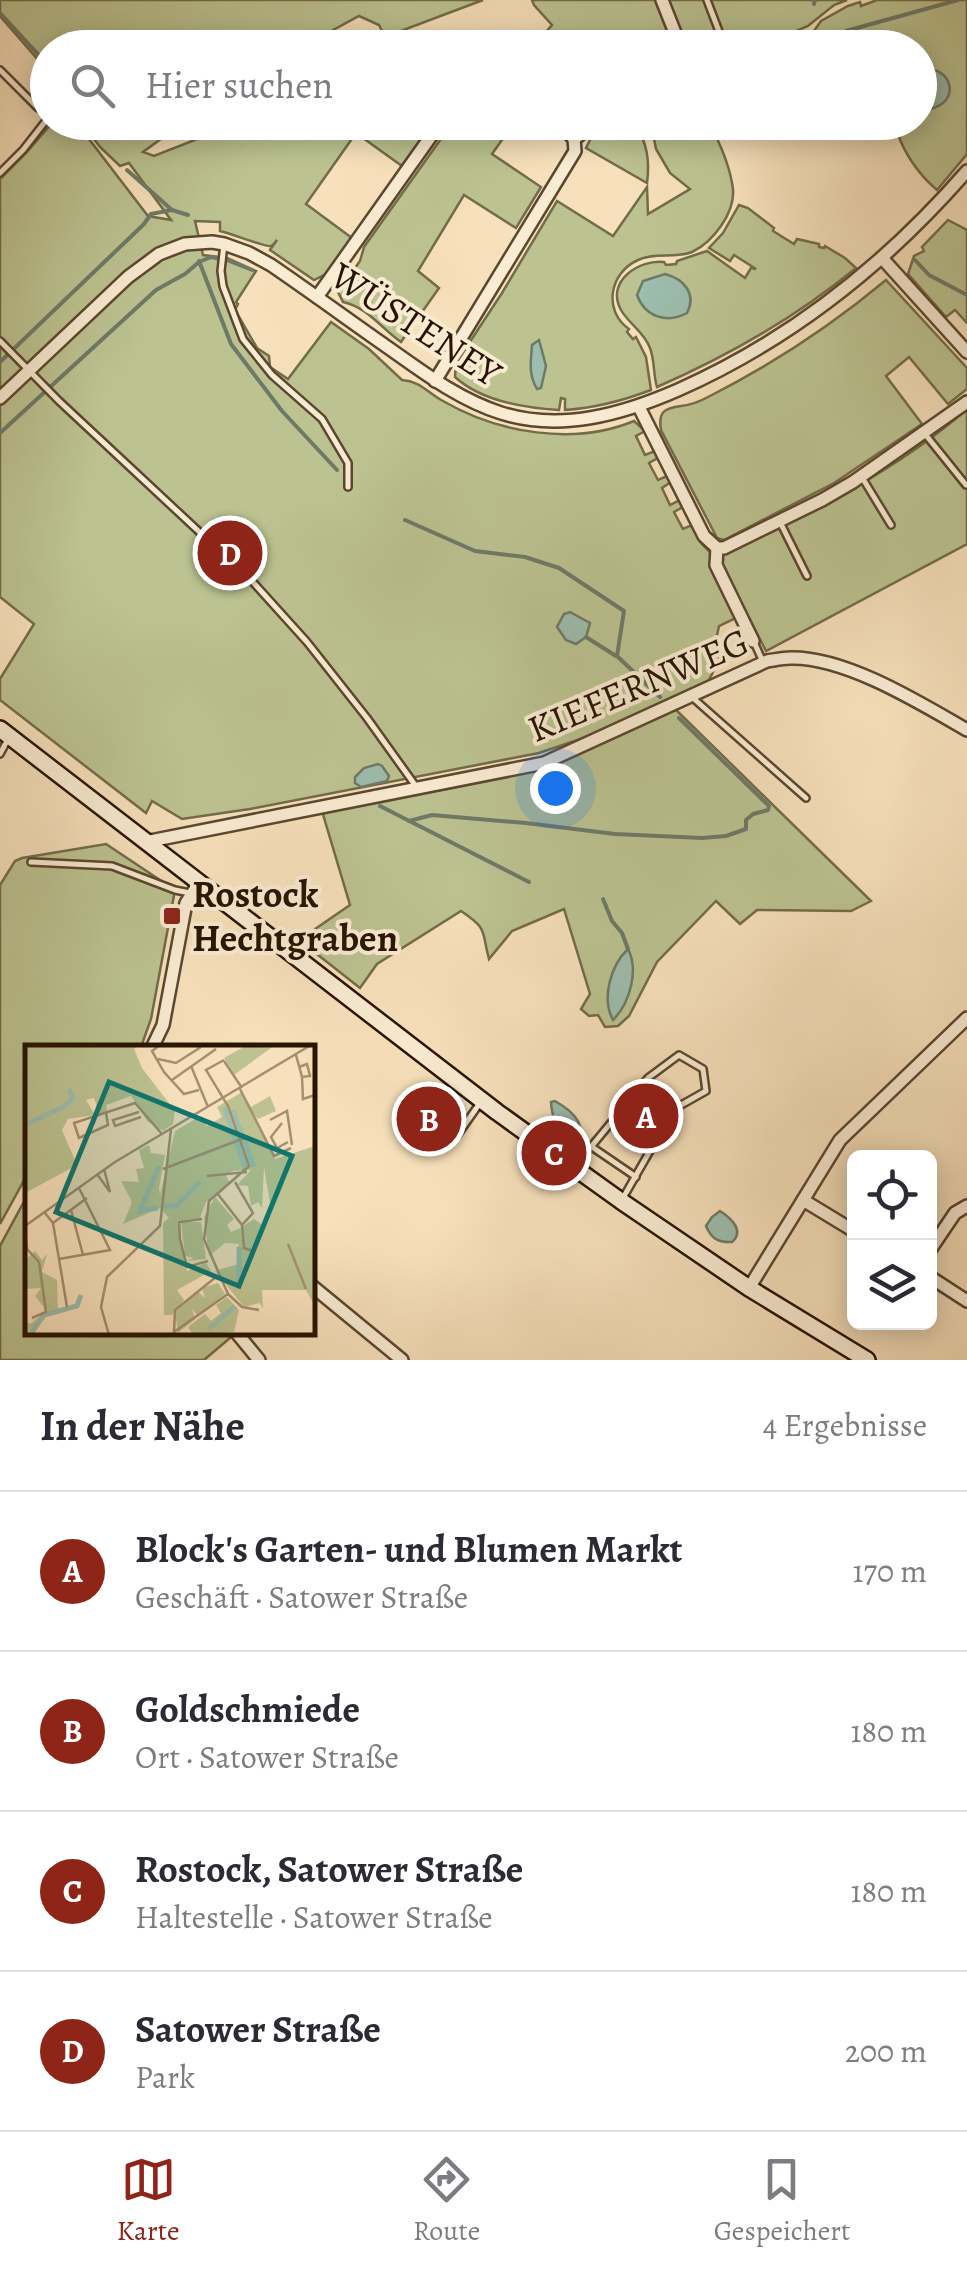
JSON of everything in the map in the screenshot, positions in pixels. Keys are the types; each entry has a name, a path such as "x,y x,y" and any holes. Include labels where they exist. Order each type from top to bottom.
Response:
{"main road":[{"path":"5,732 145,842 196,888 482,1100 750,1288 867,1360"}],"street":[{"path":"662,0 674,30"},
{"path":"317,297 428,140"},
{"path":"435,381 568,164 575,151 574,140"},
{"name":"WÜSTENEY","path":"0,398 149,260 186,244 224,244 271,265 435,381 480,406 529,418 590,419 639,407 699,380 810,316 930,214 967,171"},
{"path":"882,258 967,352"},
{"path":"639,407 704,536 717,548 724,548 861,477 967,402"},
{"path":"717,548 716,565 753,641"},
{"name":"KIEFERNWEG","path":"145,842 544,763 762,662 791,658 861,674 967,730"},
{"path":"153,1045 162,1025 186,904 196,888"},
{"path":"750,1288 840,1140 967,1018"},
{"path":"803,1200 847,1227"},
{"path":"937,1240 955,1213 967,1206"},
{"path":"937,1282 967,1301"},
{"path":"315,1288 402,1360"},
{"path":"238,1335 259,1360"}],"lane":[{"path":"707,0 718,30"},
{"path":"0,70 30,100"},
{"path":"0,173 30,140"},
{"path":"224,244 223,286 243,340 272,374 322,419 348,462 348,487"},
{"path":"0,341 252,580 344,687 417,788"},
{"path":"925,434 966,484"},
{"path":"861,477 892,524"},
{"path":"779,521 807,576"},
{"path":"753,641 762,662"},
{"path":"691,696 806,798"},
{"path":"0,754 5,732"},
{"path":"31,862 112,866 175,890 196,888"},
{"path":"574,1167 648,1078 679,1055 703,1070 706,1091 674,1110 621,1200"},
{"path":"456,1137 482,1100"},
{"path":"592,1147 636,1176"}],"green space":[{"path":"0,0 483,0 404,30 382,30 359,16 333,30 30,30 30,50 0,16"},
{"path":"532,0 659,0 670,30 548,30 552,25"},
{"path":"666,0 847,0 799,30 677,30"},
{"path":"877,0 967,0 967,154 937,190 910,160 900,140 937,140 937,30 815,30 821,21 848,6 860,2 861,6"},
{"path":"37,140 90,140 148,216 171,220 129,163 120,166 95,140 160,140 143,152 154,156 195,140 351,140 306,204 352,238 326,274 314,280 270,250 277,240 271,246 256,243 220,231 220,222 195,221 203,255 227,258 256,271 235,310 257,348 269,356 270,367 288,379 331,322 369,349 402,380 488,421 562,434 611,429 634,421 645,431 636,436 645,455 655,451 658,458 649,463 658,480 667,476 671,482 662,488 670,505 680,500 683,507 674,512 683,529 692,525 711,553 738,617 719,626 714,649 723,663 707,684 616,727 539,753 182,819 152,801 146,813 0,700 0,679 34,624 0,597 0,179"},
{"path":"366,140 421,140 402,166"},
{"path":"440,140 502,140 492,154 541,187 516,228 464,195 418,271 439,288 401,342 367,313 343,302 338,292 360,261 364,247"},
{"path":"590,140 643,140 647,152 647,183 586,148"},
{"path":"654,140 717,140 730,172 733,198 721,226 708,241 685,254 638,260 628,266 616,283 615,312 629,329 627,332 633,339 636,337 646,357 651,390 609,403 565,410 565,399 561,398 559,410 504,402 477,392 455,377 456,363 557,201 613,236 647,187 648,214 690,189 670,173"},
{"path":"739,205 794,244 797,239 825,246 856,268 760,335 657,387 650,348 624,315 617,299 621,281 645,264 676,264 707,251 745,278 751,268 756,269 734,255 730,261 709,248"},
{"path":"948,220 967,230 967,323 955,310 946,317 908,274 914,256 924,251 922,247"},
{"path":"886,280 967,368 967,389 948,404 909,357 886,376 922,424 834,483 724,540 717,538 661,430 664,412 703,400 756,371 823,328"},
{"path":"967,409 967,544 766,651 722,566 724,554 881,472"},
{"path":"673,707 871,901 851,911 757,910 740,924 716,901 657,962 629,1016 618,1026 605,1027 598,1015 589,1016 581,1009 590,994 564,909 512,931 489,959 480,927 461,911 377,964 360,988 299,940 350,905 322,811 554,765"},
{"path":"106,844 175,890 151,1019 142,1045 25,1045 25,1179 0,1224 0,885 15,861"},
{"path":"25,1200 25,1335 230,1338 204,1360 0,1360 0,1246"}],"shaded area":[{"path":"937,71 949,85 943,103 937,106"},
{"path":"665,274 687,288 687,313 664,318 641,303 637,295 643,281"},
{"path":"539,340 546,366 541,388 537,389 531,362 532,345"},
{"path":"570,612 590,623 586,637 576,644 566,640 557,627 564,614"},
{"path":"378,764 389,776 387,781 361,787 355,783 355,777 364,768"},
{"path":"628,949 633,967 631,986 613,1020 608,1002 610,982"},
{"path":"555,1101 578,1122 578,1140 566,1134 555,1121 551,1102"},
{"path":"720,1211 737,1229 732,1242 716,1239 706,1226"}],"waterway":[{"path":"814,4 815,0"},
{"path":"850,30 958,0"},
{"path":"0,13 30,46"},
{"path":"127,170 172,210 188,215"},
{"path":"0,362 151,214 172,210"},
{"path":"0,433 156,290 199,262 211,257 252,270"},
{"path":"915,260 929,275 967,295"},
{"path":"199,261 231,344 282,411 337,470"},
{"path":"405,520 475,551 525,557 559,568 624,611 617,656 660,697"},
{"path":"586,637 616,656"},
{"path":"409,821 432,815 615,834 702,838 746,829 746,820 769,806 679,718"},
{"path":"380,806 529,882"},
{"path":"603,899 628,949"}],"place":[{"name":"Satower Straße","path":"230,553"},
{"name":"Rostock Hechtgraben","path":"172,916"},
{"name":"Block's Garten- und Blumen Markt","path":"646,1116"},
{"name":"Goldschmiede","path":"429,1119"},
{"name":"Rostock, Satower Straße","path":"554,1153"}]}
